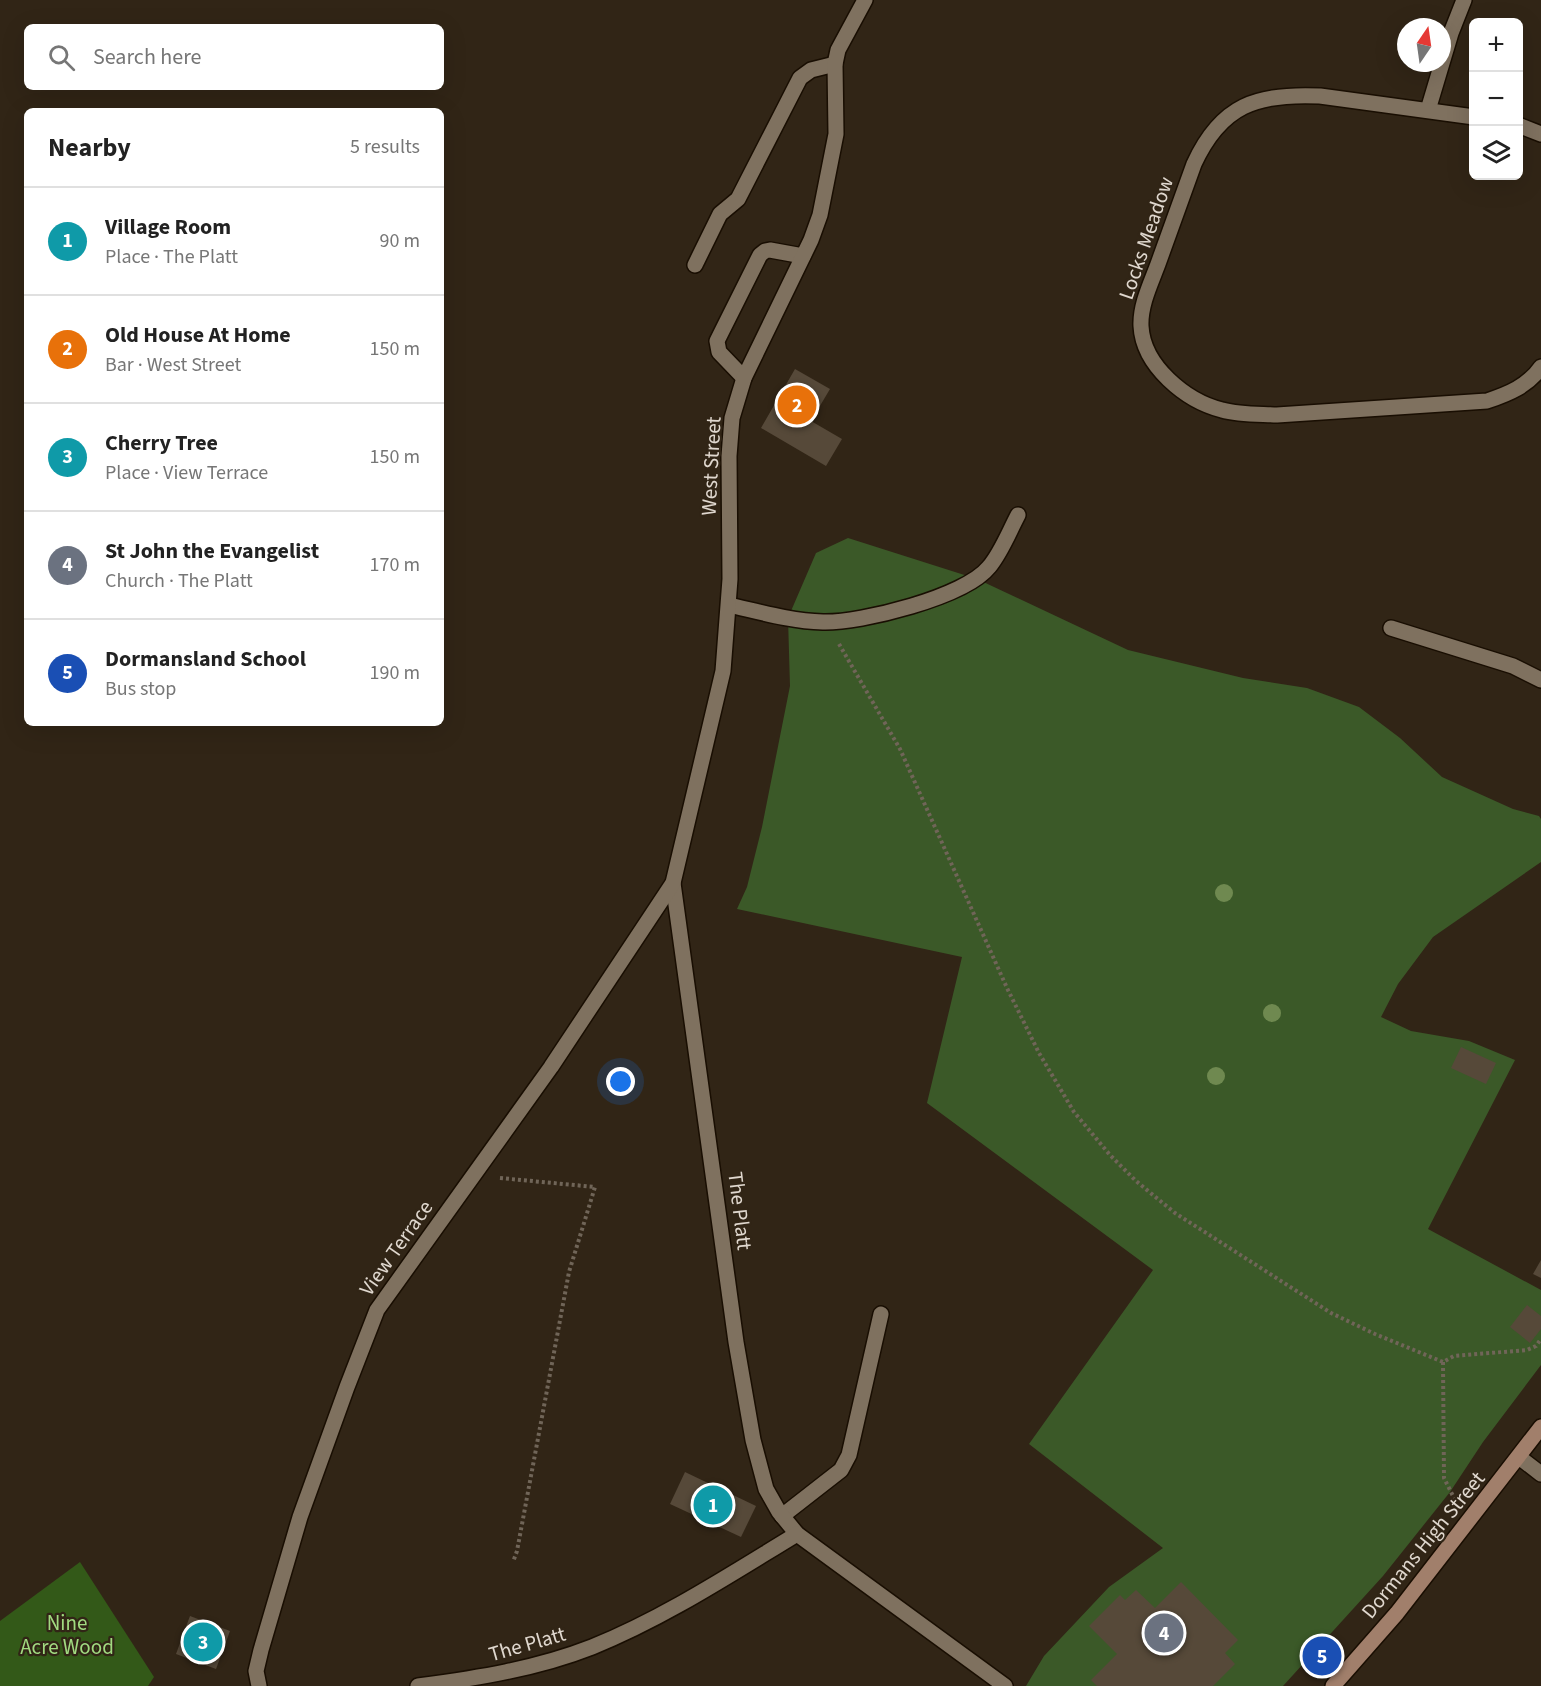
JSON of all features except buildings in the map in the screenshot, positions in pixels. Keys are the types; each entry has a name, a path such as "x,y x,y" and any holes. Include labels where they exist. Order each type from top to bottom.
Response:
{"street":[{"name":"West Street","path":"673,884 723,671 730,579 732,418 744,378 803,256 820,215 836,134 835,64 838,50 865,0"},
{"path":"1428,110 1451,33 1464,0"},
{"path":"695,265 720,214 738,199 800,78 811,70 835,64"},
{"name":"Locks Meadow","path":"1469,116 1300,95 1262,100 1243,106 1226,117 1202,146 1194,164 1142,310 1143,339 1155,363 1174,384 1197,400 1222,410 1251,414 1277,415 1487,401 1508,394 1529,381 1541,367"},
{"path":"1521,126 1541,134"},
{"path":"744,378 719,352 717,341 760,255 770,250 803,256"},
{"path":"729,605 788,618 826,622 914,606 957,590 977,579 990,567 1018,515"},
{"path":"1391,628 1513,666 1541,680"},
{"name":"View Terrace","path":"259,1686 256,1671 261,1650 300,1517 377,1310 551,1067 673,884"},
{"name":"The Platt","path":"673,884 740,1364 753,1440 766,1489 782,1516 797,1534 1005,1686"},
{"path":"782,1516 841,1470 849,1455 881,1314"},
{"name":"Dormans High Street","path":"1333,1686 1397,1613 1541,1427"},
{"path":"1520,1457 1541,1474"},
{"name":"The Platt","path":"418,1686 487,1681 591,1647 641,1625 797,1534"}],"path":[{"path":"826,622 900,749 1007,988 1039,1053 1074,1112 1136,1181 1175,1213 1332,1313 1375,1334 1443,1362"},
{"path":"472,1176 595,1187 569,1272 517,1551 513,1562"},
{"path":"1443,1362 1454,1356 1527,1350 1536,1346 1541,1339"},
{"path":"1443,1362 1444,1478 1469,1522"}],"green space":[{"path":"848,538 977,579 1128,650 1243,678 1307,688 1359,707 1400,738 1442,777 1513,809 1539,816 1541,819 1541,862 1433,937 1398,984 1381,1017 1411,1031 1469,1041 1515,1060 1428,1229 1541,1290 1541,1365 1483,1442 1450,1492 1383,1576 1283,1686 1026,1686 1044,1656 1109,1587 1163,1548 1029,1444 1153,1270 927,1103 962,957 737,909 747,887 762,827 790,686 788,618 816,553"},
{"name":"Nine Acre Wood","path":"80,1562 154,1677 148,1686 0,1686 0,1621"}],"place":[{"name":"Old House At Home","path":"797,405"},
{"name":"Village Room","path":"713,1505"},
{"name":"St John the Evangelist","path":"1164,1633"},
{"name":"Cherry Tree","path":"203,1642"},
{"name":"Dormansland School","path":"1322,1656"}]}
